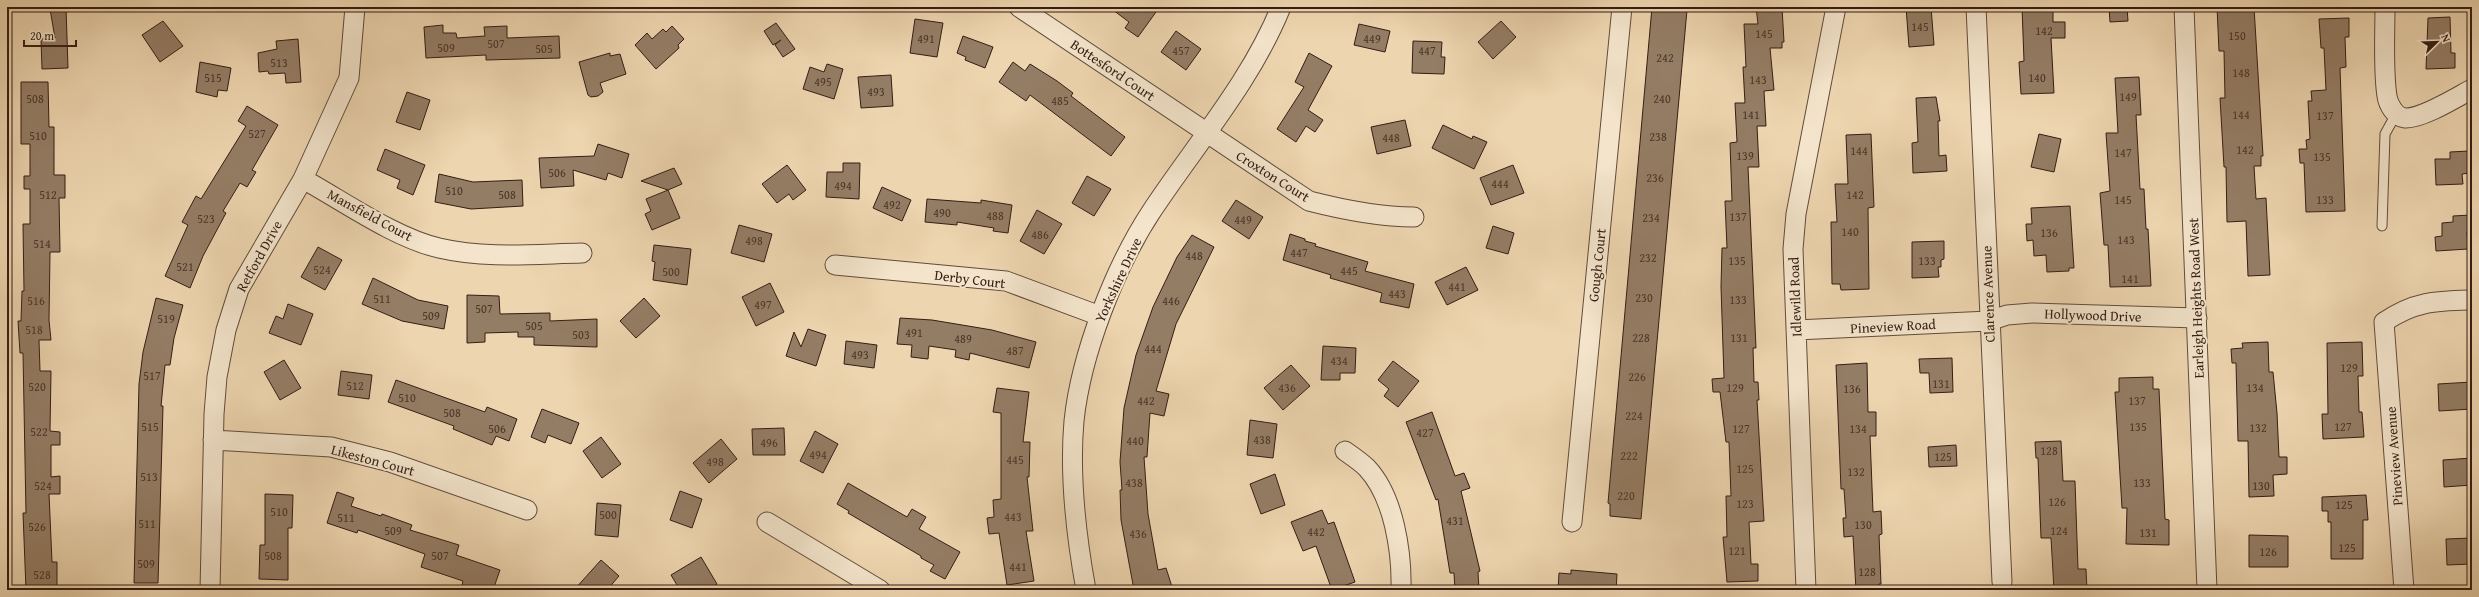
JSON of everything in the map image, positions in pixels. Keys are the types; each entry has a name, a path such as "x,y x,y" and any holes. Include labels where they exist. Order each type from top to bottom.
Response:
{"street":[{"name":"Retford Drive","path":"210,590 213,440 217,377 226,330 239,289 303,179 349,78 355,7"},
{"name":"Bottesford Court","path":"1019,7 1207,134"},
{"name":"Yorkshire Drive","path":"1086,590 1077,538 1073,458 1074,421 1080,384 1100,316 1126,259 1152,210 1207,134 1262,48 1281,7"},
{"name":"Gough Court","path":"1572,522 1622,7"},
{"name":"Idlewild Road","path":"1806,590 1793,249 1796,214 1836,7"},
{"name":"Clarence Avenue","path":"1976,7 2002,582"},
{"name":"Earleigh Heights Road West","path":"2184,7 2207,590"},
{"path":"2385,7 2387,96 2396,114 2404,118 2414,116 2445,104 2472,89"},
{"name":"Croxton Court","path":"1207,134 1309,201 1363,213 1391,217 1414,217"},
{"name":"Mansfield Court","path":"303,179 404,236 438,248 479,255 582,253"},
{"name":"Derby Court","path":"835,265 1006,281 1100,316"},
{"name":"Pineview Avenue","path":"2404,590 2384,322 2403,309 2428,302 2472,300"},
{"name":"Hollywood Drive","path":"1989,321 2007,315 2032,313 2197,318"},
{"name":"Pineview Road","path":"1796,330 1989,321"},
{"name":"Likeston Court","path":"213,440 332,448 390,462 526,510"},
{"path":"1345,451 1366,468 1377,482 1385,499 1400,547 1401,590"},
{"path":"767,522 880,590"}],"lane":[{"path":"2382,226 2385,134 2396,114"}],"building":[{"path":"66,7 68,68 42,69 41,39 55,38 50,9"},
{"path":"1109,7 1148,7 1156,12 1138,37 1125,28 1129,22"},
{"path":"1652,7 1687,10 1641,519 1610,516 1610,504 1608,503"},
{"path":"1756,7 1782,7 1784,42 1782,42 1782,48 1770,48 1774,90 1764,91 1766,126 1757,126 1759,167 1748,167 1756,348 1753,348 1754,382 1758,382 1759,400 1757,400 1764,521 1749,522 1751,564 1758,564 1758,581 1727,582 1723,537 1727,537 1726,496 1731,496 1729,442 1726,442 1720,392 1713,392 1712,379 1724,378 1721,287 1722,248 1727,248 1725,201 1732,201 1730,143 1737,142 1735,103 1745,103 1743,67 1746,67 1744,24 1758,24"},
{"path":"1906,7 1931,7 1934,45 1909,47"},
{"path":"2022,7 2053,7 2053,22 2065,22 2065,38 2051,38 2054,93 2021,94 2019,62 2024,61"},
{"path":"2109,7 2127,7 2128,21 2110,22"},
{"path":"2217,7 2254,7 2263,156 2261,156 2261,166 2254,166 2256,199 2266,198 2270,275 2248,276 2246,221 2227,222 2226,167 2224,167 2220,98 2225,98 2224,51 2219,51"},
{"path":"2450,17 2451,53 2455,53 2455,68 2426,69 2428,18"},
{"path":"2349,18 2349,37 2345,37 2346,67 2340,68 2345,211 2306,212 2304,163 2300,163 2299,149 2307,149 2306,140 2310,139 2308,101 2312,101 2311,91 2326,90 2324,48 2321,48 2319,19"},
{"path":"915,19 943,23 937,57 910,53"},
{"path":"163,21 183,46 160,62 142,35"},
{"path":"1501,21 1516,37 1493,59 1478,42"},
{"path":"776,23 795,49 783,57 775,45 781,40 773,45 764,31"},
{"path":"1359,24 1390,31 1385,52 1354,45"},
{"path":"443,25 443,33 456,33 457,38 485,36 484,27 507,26 507,38 559,36 560,58 486,60 486,55 426,58 424,27"},
{"path":"672,26 684,39 678,45 679,48 656,69 635,45 647,33 652,39 663,29 666,32"},
{"path":"1176,31 1201,49 1186,70 1161,52"},
{"path":"963,36 993,47 985,68 965,60 966,57 957,53"},
{"path":"298,39 301,82 286,83 285,73 269,74 268,71 259,72 258,53 277,49 276,41"},
{"path":"1413,41 1442,42 1441,57 1445,57 1444,74 1412,73"},
{"path":"610,53 610,56 620,54 626,74 600,83 603,92 598,96 591,97 588,95 579,62"},
{"path":"1309,53 1332,66 1308,110 1323,120 1315,132 1306,126 1296,142 1277,129 1304,87 1295,82"},
{"path":"200,62 231,68 227,91 218,90 217,97 196,92"},
{"path":"1013,62 1025,71 1030,64 1057,81 1073,93 1071,96 1125,137 1111,156 1030,95 1026,101 999,82"},
{"path":"827,64 843,69 834,99 803,89 810,67 824,72"},
{"path":"891,75 893,106 861,108 858,77"},
{"path":"2139,77 2141,115 2136,115 2140,189 2144,189 2151,286 2110,287 2108,245 2104,245 2100,193 2110,191 2106,133 2118,133 2115,78"},
{"path":"21,82 48,82 49,127 54,127 54,175 65,175 65,198 59,198 60,252 50,252 49,320 51,340 39,340 40,371 51,371 50,431 60,432 60,445 51,445 51,477 60,476 60,494 49,494 52,562 57,562 57,586 47,586 47,590 26,590 23,513 26,513 23,353 20,353 18,321 21,321 22,291 24,291 23,224 30,224 30,189 24,189 24,176 30,176 30,144 21,144"},
{"path":"407,92 430,100 420,130 396,122"},
{"path":"1936,97 1940,121 1938,121 1939,156 1946,155 1947,171 1913,173 1912,143 1918,142 1916,98"},
{"path":"247,106 278,125 252,170 256,172 247,187 240,183 223,211 226,213 203,256 190,288 165,276 188,225 182,222 196,196 201,199 246,126 238,121"},
{"path":"1405,120 1411,146 1377,154 1371,127"},
{"path":"1443,125 1472,139 1473,136 1487,142 1474,169 1432,148"},
{"path":"1871,134 1874,207 1868,208 1869,289 1841,290 1840,284 1832,284 1831,222 1837,222 1835,184 1848,184 1846,135"},
{"path":"2039,134 2061,139 2054,172 2031,167"},
{"path":"598,144 629,154 622,178 608,173 606,180 573,170 574,186 541,188 539,158 594,156"},
{"path":"385,149 425,165 413,195 397,188 400,180 377,170"},
{"path":"2469,151 2470,173 2462,174 2463,184 2436,185 2435,159 2450,159 2450,152"},
{"path":"843,163 860,163 859,199 826,197 827,172 843,172"},
{"path":"787,165 806,190 793,200 789,194 777,203 762,184"},
{"path":"1513,165 1524,193 1491,205 1480,178"},
{"path":"674,168 682,184 668,190 641,181"},
{"path":"439,174 473,182 522,180 523,206 471,209 435,202"},
{"path":"1087,176 1111,189 1094,216 1072,203"},
{"path":"882,187 911,200 902,221 873,208"},
{"path":"668,190 680,218 652,230 645,214 651,211 646,199"},
{"path":"927,199 981,203 981,200 1012,205 1008,233 993,231 994,228 957,222 957,225 925,222"},
{"path":"1236,200 1263,217 1249,239 1222,221"},
{"path":"2070,206 2074,268 2069,268 2069,271 2047,272 2046,255 2034,256 2033,240 2027,241 2026,224 2032,224 2031,208"},
{"path":"1037,210 1062,224 1044,254 1020,241"},
{"path":"2471,215 2472,232 2467,232 2468,249 2436,251 2435,237 2442,236 2442,223 2453,222 2453,216"},
{"path":"739,225 772,234 764,262 731,253"},
{"path":"1493,226 1514,233 1508,254 1486,248"},
{"path":"1290,234 1316,244 1315,246 1368,262 1365,271 1414,284 1409,308 1380,302 1382,293 1330,278 1331,275 1283,260"},
{"path":"1192,235 1214,247 1176,324 1156,391 1169,394 1164,416 1150,413 1147,457 1144,457 1148,514 1158,570 1166,568 1173,590 1134,590 1121,520 1120,490 1122,490 1120,462 1124,408 1136,355 1153,307 1177,257"},
{"path":"1944,241 1944,259 1941,260 1941,267 1938,267 1939,277 1912,278 1912,242"},
{"path":"654,245 691,249 687,285 653,280 655,262 652,261"},
{"path":"318,247 342,260 325,290 301,277"},
{"path":"1466,267 1478,290 1447,305 1435,282"},
{"path":"373,278 418,300 448,306 444,329 402,321 362,304"},
{"path":"770,283 784,312 756,326 742,297"},
{"path":"467,295 499,296 500,314 550,313 550,321 597,319 597,347 534,345 534,337 518,337 518,332 485,333 485,342 467,343"},
{"path":"156,298 183,305 174,338 170,365 165,365 161,406 163,406 158,583 134,583 139,384 143,352"},
{"path":"644,298 660,316 636,338 620,321"},
{"path":"288,304 313,314 301,345 269,333 276,316 283,319"},
{"path":"900,318 932,320 992,330 1036,342 1029,368 970,353 969,360 955,357 956,350 929,346 928,359 911,357 912,345 897,344"},
{"path":"808,329 826,335 816,366 786,356 794,332 801,347"},
{"path":"846,341 877,345 874,368 844,364"},
{"path":"2268,342 2269,372 2273,372 2277,413 2279,457 2287,457 2287,474 2273,475 2274,496 2249,497 2248,441 2238,441 2236,363 2232,363 2231,349 2243,348 2242,343"},
{"path":"2362,342 2363,376 2358,376 2359,412 2362,412 2364,437 2323,439 2322,414 2328,414 2327,343"},
{"path":"1323,346 1356,348 1355,373 1340,373 1340,380 1321,380"},
{"path":"1952,358 1953,392 1930,393 1929,373 1920,373 1919,359"},
{"path":"284,360 301,388 280,400 264,372"},
{"path":"1393,361 1419,381 1398,407 1384,396 1389,389 1378,380"},
{"path":"1867,363 1868,412 1876,412 1876,436 1870,436 1873,512 1881,511 1882,534 1879,535 1881,584 1879,584 1879,590 1856,590 1853,536 1844,537 1843,518 1846,518 1844,489 1841,489 1836,365"},
{"path":"1291,365 1310,386 1283,410 1264,388"},
{"path":"341,371 372,375 369,399 338,395"},
{"path":"2153,377 2153,389 2159,389 2165,519 2169,520 2169,545 2126,544 2127,508 2122,508 2115,392 2119,392 2119,378"},
{"path":"396,380 485,412 487,407 517,419 509,441 496,436 492,445 453,429 454,426 388,402"},
{"path":"2472,382 2472,409 2439,411 2438,384"},
{"path":"997,388 1029,392 1023,442 1030,442 1029,477 1027,477 1033,531 1026,531 1034,581 1007,585 999,533 989,534 987,518 994,517 993,500 1001,499 1001,413 993,412"},
{"path":"542,409 579,423 571,444 548,435 545,443 531,437"},
{"path":"1432,412 1455,476 1464,473 1470,488 1461,491 1480,571 1478,572 1479,590 1455,590 1454,573 1450,573 1438,499 1436,500 1406,422"},
{"path":"1250,420 1277,424 1273,458 1247,455"},
{"path":"784,428 785,455 753,455 752,429"},
{"path":"815,431 838,444 823,473 800,461"},
{"path":"601,437 621,464 602,478 583,451"},
{"path":"721,439 737,459 709,483 693,463"},
{"path":"2061,441 2063,481 2075,481 2078,569 2086,569 2087,590 2054,590 2051,538 2041,538 2038,458 2036,458 2035,442"},
{"path":"1956,445 1957,466 1929,467 1928,447"},
{"path":"2472,458 2472,485 2444,487 2443,460"},
{"path":"1275,474 1285,505 1261,514 1250,484"},
{"path":"848,483 907,517 912,509 926,517 919,529 960,552 945,579 930,571 934,565 848,513 849,511 837,504"},
{"path":"680,491 702,499 692,528 670,520"},
{"path":"337,492 354,498 351,506 381,516 382,514 412,525 410,530 459,545 456,555 500,570 493,590 476,590 462,585 463,581 421,567 425,554 358,530 357,533 327,523"},
{"path":"265,494 293,495 292,528 288,528 288,580 259,579 260,545 265,545"},
{"path":"2366,495 2368,520 2363,520 2363,559 2331,559 2331,522 2328,522 2328,511 2322,511 2322,497"},
{"path":"597,503 621,505 618,537 595,535"},
{"path":"1322,510 1328,524 1334,522 1355,582 1332,590 1316,546 1303,551 1291,522"},
{"path":"2249,535 2288,536 2288,567 2249,567"},
{"path":"2472,538 2472,564 2447,565 2446,539"},
{"path":"701,557 717,584 708,590 680,590 671,575"},
{"path":"601,560 619,576 607,590 574,590"},
{"path":"1571,570 1617,574 1616,590 1558,590 1559,573 1571,574"}]}
